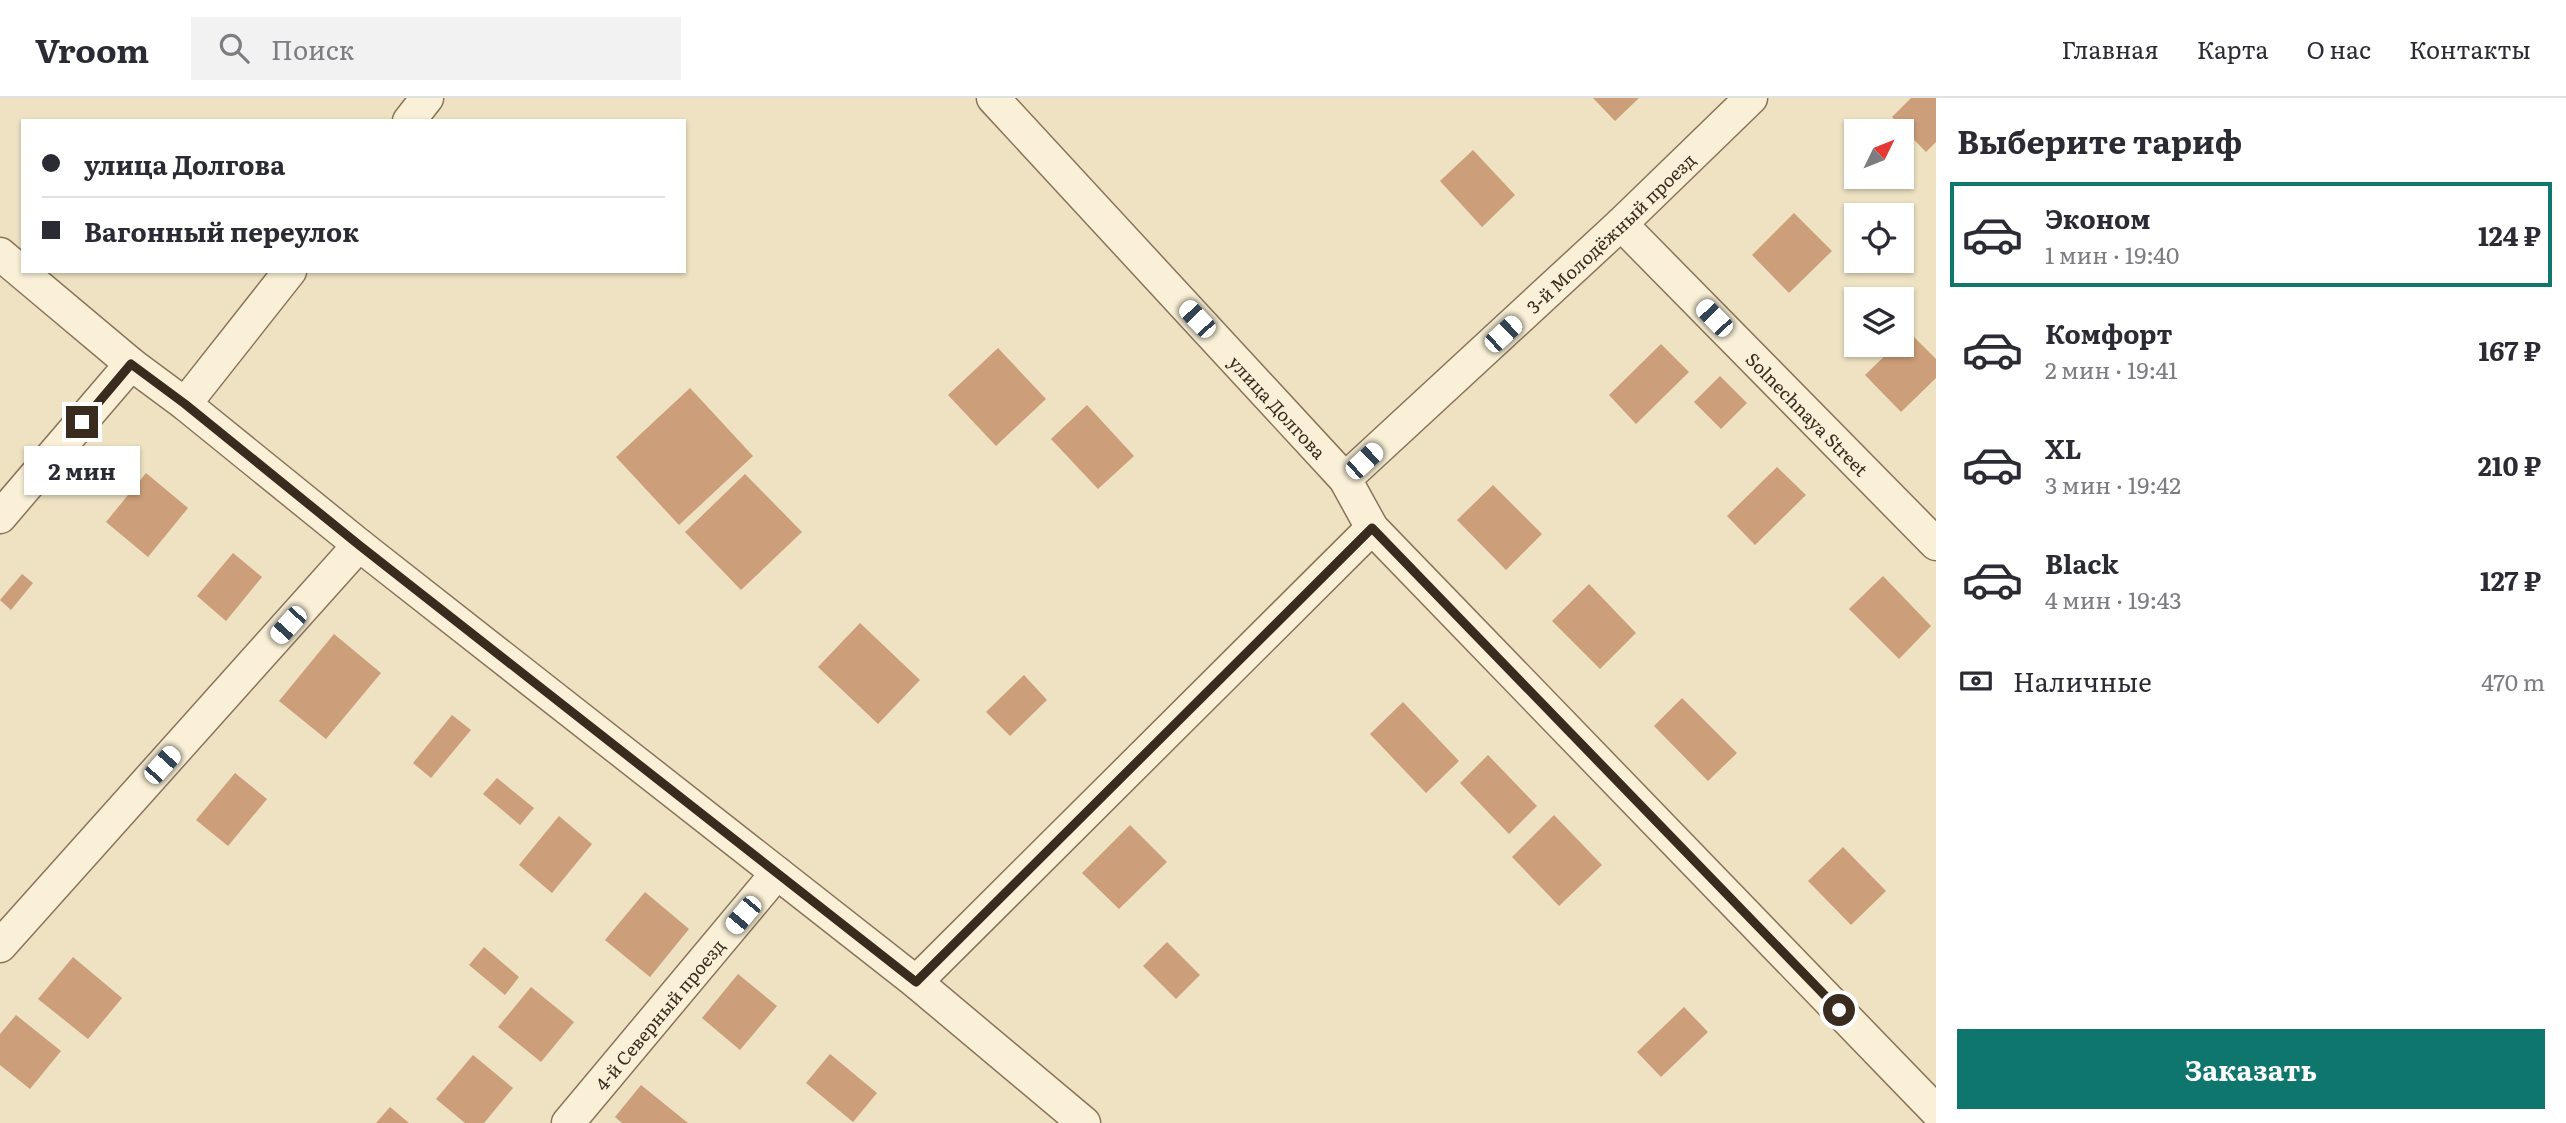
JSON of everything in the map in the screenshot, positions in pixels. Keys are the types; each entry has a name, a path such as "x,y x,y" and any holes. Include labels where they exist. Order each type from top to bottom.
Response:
{"street":[{"path":"411,119 427,98"},
{"name":"улица Долгова","path":"993,98 1345,480 1372,528 1936,1111"},
{"name":"3-й Молодёжный проезд","path":"1345,480 1621,224 1751,98"},
{"name":"Solnechnaya Street","path":"1621,224 1936,544"},
{"path":"0,254 21,272"},
{"path":"23,273 131,364 185,404 359,545 916,982 1084,1123"},
{"path":"185,404 288,273"},
{"path":"0,517 131,364"},
{"path":"916,982 1372,528"},
{"path":"0,946 359,545"},
{"name":"4-й Северный проезд","path":"568,1123 777,873"}],"building":[{"path":"1593,98 1639,98 1615,121"},
{"path":"1911,98 1936,98 1936,142 1926,152 1914,140 1914,119 1892,117"},
{"path":"1473,150 1515,195 1482,227 1440,181"},
{"path":"1794,213 1832,251 1789,293 1752,255"},
{"path":"1914,337 1936,359 1936,378 1901,412 1865,375 1884,357 1914,357"},
{"path":"1661,344 1689,372 1636,424 1609,395"},
{"path":"998,348 1046,399 996,446 948,395"},
{"path":"1720,376 1747,403 1721,429 1694,402"},
{"path":"690,388 753,456 679,525 616,457"},
{"path":"1087,405 1134,456 1098,489 1051,439"},
{"path":"1777,467 1806,495 1755,545 1727,516"},
{"path":"146,473 188,508 148,557 106,522"},
{"path":"745,474 802,532 741,590 685,532"},
{"path":"1493,485 1542,534 1506,570 1457,520"},
{"path":"233,553 262,577 226,621 197,596"},
{"path":"22,574 33,583 11,610 0,600"},
{"path":"1883,576 1931,626 1899,659 1849,609"},
{"path":"1589,584 1636,633 1600,669 1552,621"},
{"path":"860,623 920,680 878,724 818,667"},
{"path":"334,634 381,673 326,739 279,701"},
{"path":"1024,675 1047,700 1010,736 986,712"},
{"path":"1682,698 1737,753 1708,781 1654,726"},
{"path":"1403,702 1459,761 1426,793 1370,734"},
{"path":"452,715 471,730 431,778 413,763"},
{"path":"1488,755 1537,806 1509,834 1460,783"},
{"path":"235,773 267,799 228,846 196,820"},
{"path":"497,778 534,808 520,825 483,794"},
{"path":"1554,815 1602,865 1559,906 1512,857"},
{"path":"559,816 592,844 552,893 519,865"},
{"path":"1130,825 1167,862 1119,909 1082,873"},
{"path":"1843,847 1886,891 1851,925 1808,881"},
{"path":"645,892 689,929 650,977 605,940"},
{"path":"1167,942 1200,975 1176,999 1143,966"},
{"path":"484,947 519,977 505,995 469,965"},
{"path":"73,957 122,998 88,1039 38,999"},
{"path":"738,974 777,1006 740,1050 702,1018"},
{"path":"531,987 574,1022 541,1062 498,1027"},
{"path":"1684,1007 1708,1032 1661,1077 1637,1052"},
{"path":"16,1015 61,1051 30,1089 0,1065 0,1034"},
{"path":"830,1054 877,1093 853,1122 806,1083"},
{"path":"473,1055 513,1088 484,1123 465,1123 436,1099"},
{"path":"641,1085 688,1123 622,1123 615,1117"},
{"path":"390,1107 409,1123 376,1123"}],"route":[{"path":"82,422 131,364 916,982 1372,528 1839,1010"}]}
